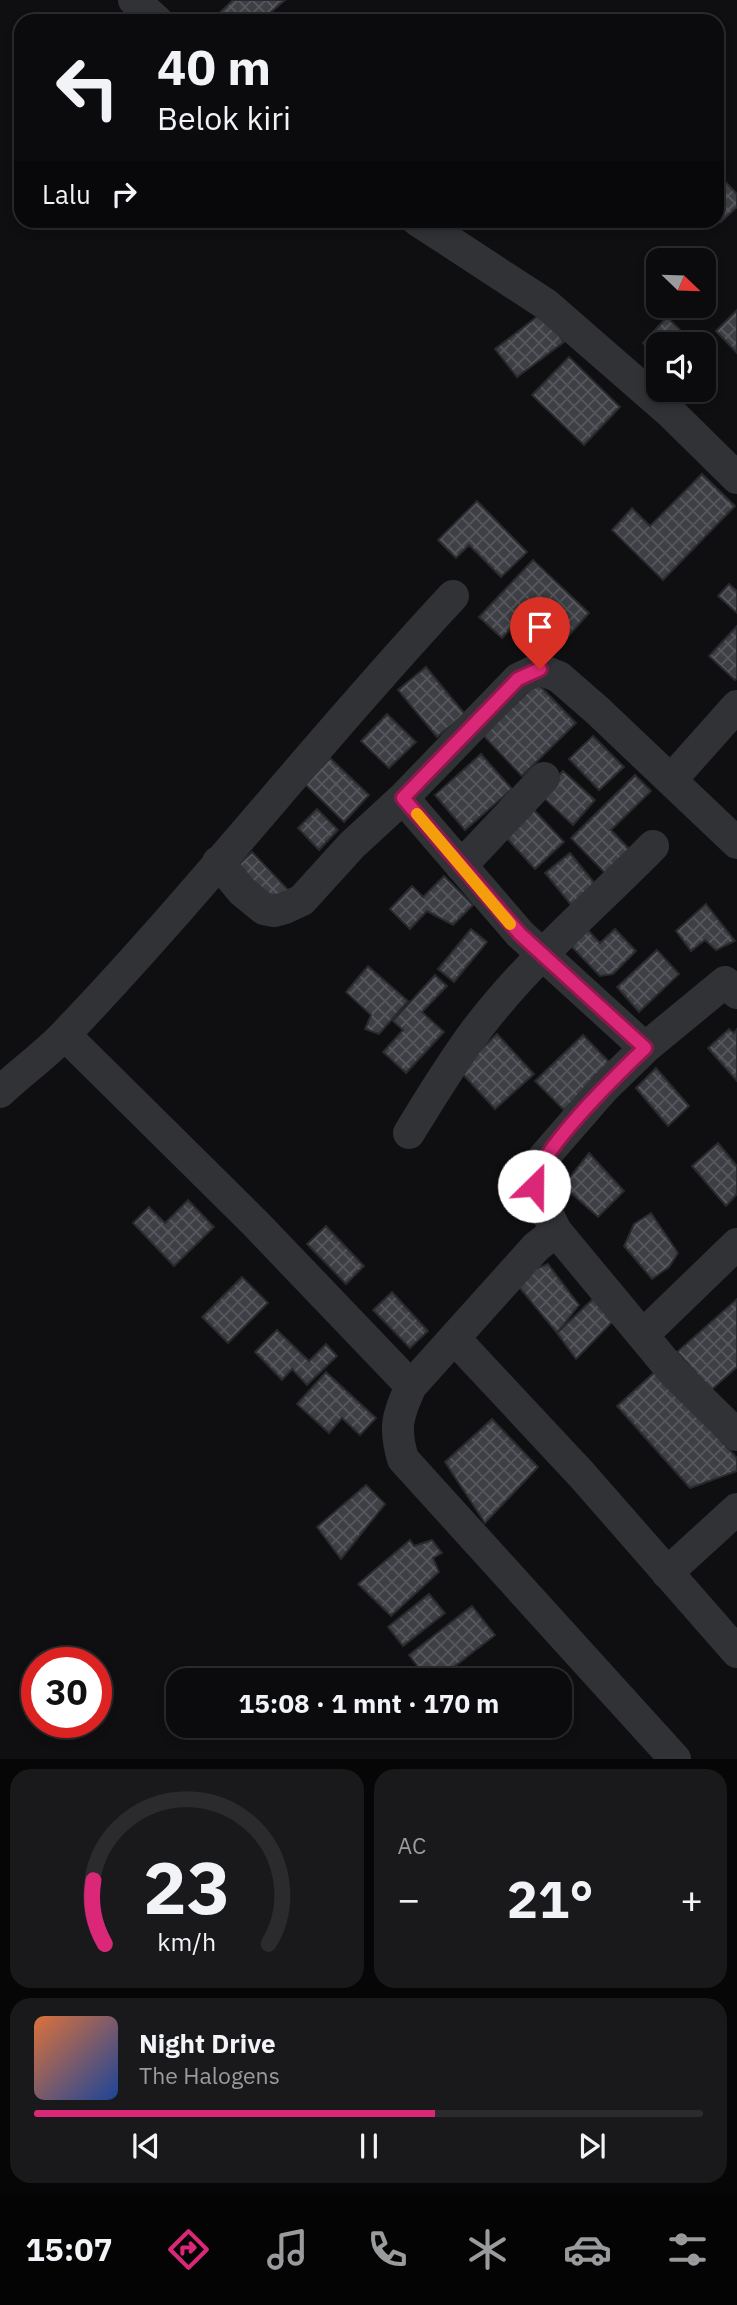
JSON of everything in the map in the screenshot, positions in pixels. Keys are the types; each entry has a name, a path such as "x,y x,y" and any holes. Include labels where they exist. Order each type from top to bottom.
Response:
{"street":[{"path":"134,0 149,14"},
{"path":"429,228 547,306 673,414 737,478"},
{"path":"0,1092 65,1035 150,943 400,653 453,596"},
{"path":"218,862 242,891 264,909 274,911 302,901 352,845 403,798 518,679 540,669 559,677 737,843"},
{"path":"671,780 737,706"},
{"path":"461,866 544,778"},
{"path":"403,798 520,934 645,1048"},
{"path":"409,1133 436,1088 478,1028 543,955 653,846"},
{"path":"733,982 645,1048 604,1088 543,1158 534,1186 556,1231 673,1372 737,1435"},
{"path":"65,1035 255,1223 411,1386"},
{"path":"556,1231 536,1247 411,1386 400,1410 397,1437 403,1460 675,1759"},
{"path":"644,1334 737,1244"},
{"path":"455,1339 582,1475 737,1652"},
{"path":"667,1573 737,1509"}],"building":[{"path":"233,0 285,0 271,12 273,14 218,14"},
{"path":"724,180 737,194 737,207 724,219"},
{"path":"737,310 737,353 716,331"},
{"path":"542,313 564,342 517,377 495,349"},
{"path":"668,318 682,332 653,332"},
{"path":"569,357 620,407 584,445 532,395"},
{"path":"702,474 735,506 663,580 612,530 632,508 650,526"},
{"path":"477,501 527,552 501,577 469,545 456,558 438,540"},
{"path":"533,560 589,613 562,643 541,623 530,635 517,622 502,638 479,617"},
{"path":"729,584 737,591 737,613 718,596"},
{"path":"737,626 737,678 735,680 709,656"},
{"path":"426,667 465,714 437,737 398,690"},
{"path":"537,683 576,723 522,776 483,735"},
{"path":"387,714 416,742 389,768 361,741"},
{"path":"593,736 624,767 599,790 569,759"},
{"path":"481,754 512,789 465,830 435,795"},
{"path":"330,758 369,795 344,822 305,784"},
{"path":"563,771 595,800 573,825 541,795"},
{"path":"635,775 651,791 611,830 633,853 609,877 571,838"},
{"path":"531,807 564,842 535,869 503,834"},
{"path":"317,809 338,830 319,850 298,828"},
{"path":"252,852 290,892 275,906 237,866"},
{"path":"570,853 597,886 572,906 545,873"},
{"path":"444,876 473,905 453,925 427,911 410,929 390,909 412,886 423,897"},
{"path":"706,904 735,941 716,950 705,940 691,951 676,931"},
{"path":"584,926 600,943 615,929 636,951 613,974 600,976 567,942"},
{"path":"471,929 487,942 454,982 438,969"},
{"path":"657,950 679,974 639,1012 617,987"},
{"path":"368,966 408,1001 379,1034 365,1029 371,1015 346,992"},
{"path":"435,975 447,986 422,1012 444,1032 406,1073 383,1052 403,1030 393,1021"},
{"path":"729,1029 734,1033 737,1029 737,1081 708,1048"},
{"path":"497,1034 534,1074 495,1109 459,1070"},
{"path":"583,1035 611,1064 564,1110 535,1081"},
{"path":"656,1068 689,1106 668,1126 636,1088"},
{"path":"718,1143 737,1166 737,1194 726,1206 692,1166"},
{"path":"589,1153 624,1191 598,1217 563,1186"},
{"path":"188,1200 214,1227 174,1266 133,1223 149,1207 165,1223"},
{"path":"651,1213 678,1253 669,1267 652,1279 624,1246 634,1224"},
{"path":"326,1226 364,1266 346,1284 307,1244"},
{"path":"548,1264 579,1305 557,1333 519,1287 535,1269"},
{"path":"242,1277 268,1303 228,1343 202,1317"},
{"path":"392,1292 428,1331 410,1348 373,1310"},
{"path":"594,1298 615,1319 576,1359 557,1333"},
{"path":"737,1299 737,1367 711,1390 677,1352"},
{"path":"277,1330 309,1361 326,1344 337,1356 307,1385 292,1369 282,1380 255,1352"},
{"path":"657,1370 737,1458 737,1471 690,1488 617,1406"},
{"path":"326,1372 376,1418 360,1435 342,1418 329,1433 297,1404"},
{"path":"492,1419 538,1467 485,1523 445,1462"},
{"path":"366,1485 385,1504 341,1559 317,1527"},
{"path":"410,1540 414,1546 432,1540 442,1553 433,1558 439,1572 391,1616 358,1584"},
{"path":"429,1594 445,1613 403,1646 388,1627"},
{"path":"472,1606 495,1635 452,1668 419,1668 409,1655"}],"slow traffic":[{"path":"417,814 510,924"}],"route":[{"path":"534,1186 543,1158 604,1088 645,1048 520,934 403,798 518,679 540,669"}]}
